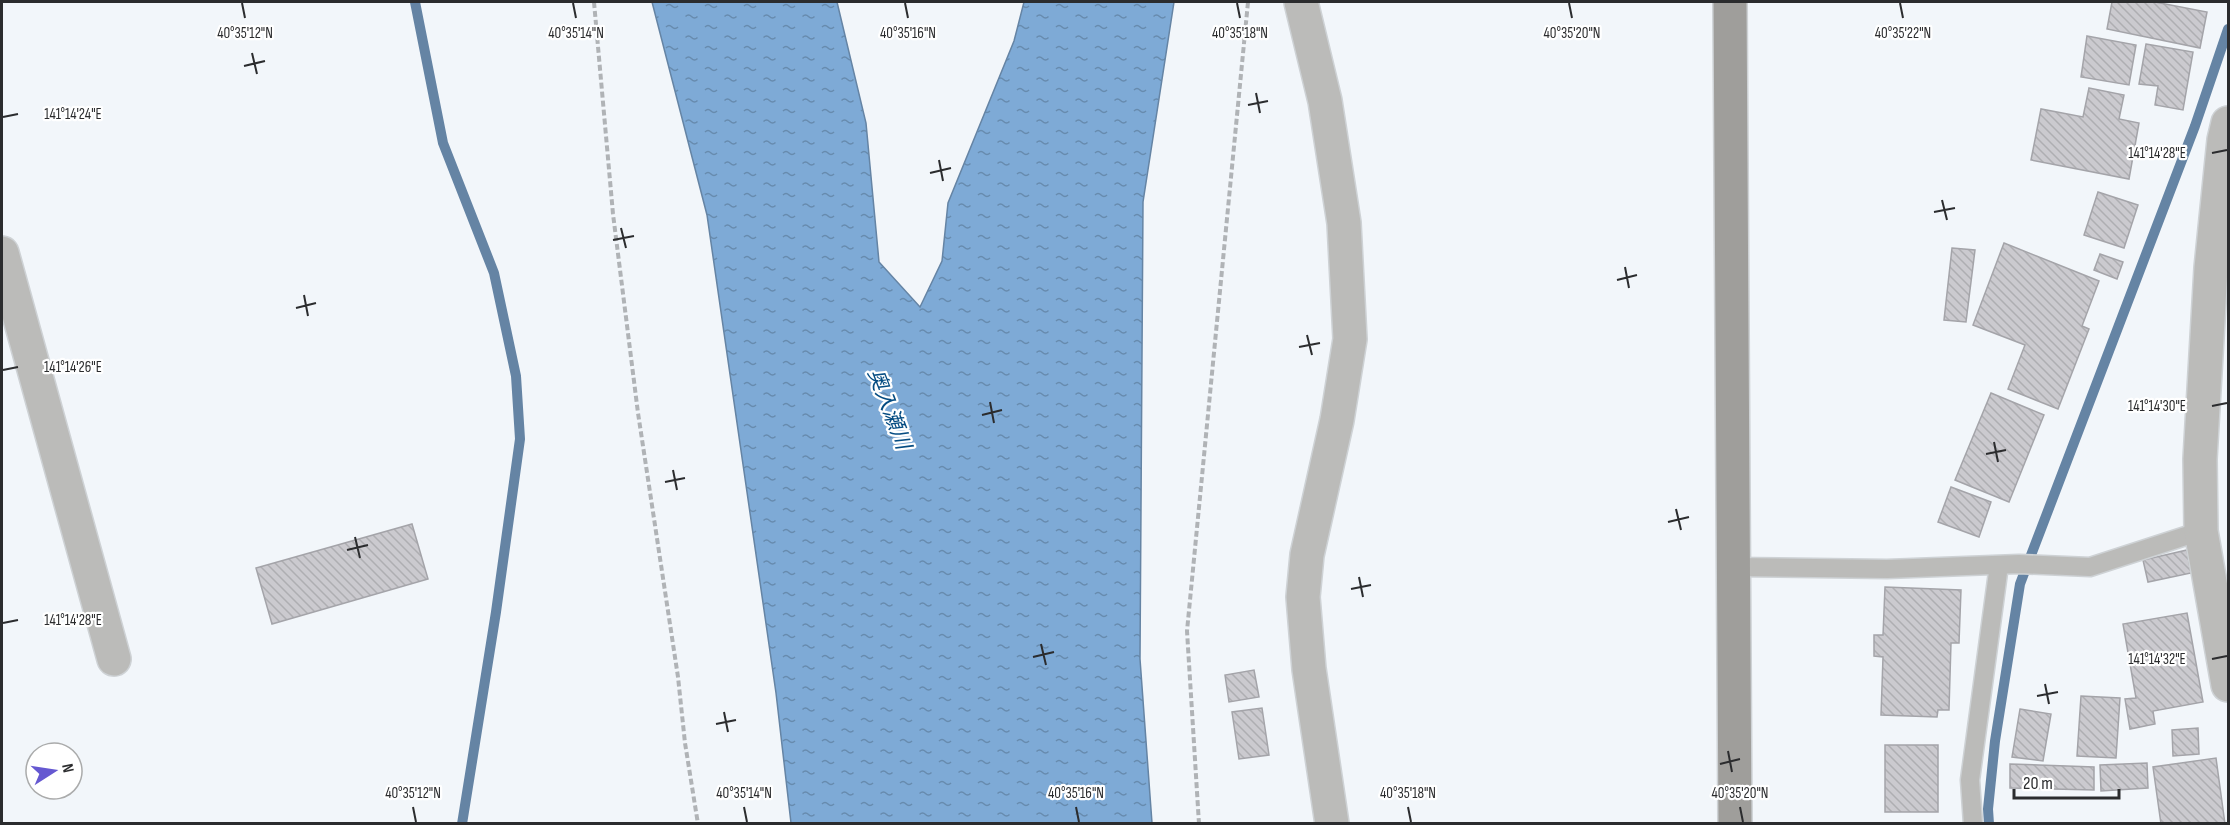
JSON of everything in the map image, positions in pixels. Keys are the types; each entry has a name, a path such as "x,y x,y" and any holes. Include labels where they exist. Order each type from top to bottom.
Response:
{"street":[{"path":"1301,2 1325,101 1344,223 1350,339 1337,420 1307,555 1303,597 1310,669 1332,824"},
{"path":"1730,2 1735,824"},
{"path":"2229,123 2224,140 2211,268 2200,459 2201,531 2229,685"},
{"path":"2,253 114,659"}],"lane":[{"path":"1734,567 1887,569 2019,564 2039,567 2090,567 2201,531"},
{"path":"1973,824 1970,780 1999,565"}],"path":[{"path":"594,2 613,214 638,413 698,824"},
{"path":"1199,824 1187,631 1248,2"}],"water":[{"name":"奥入瀬川","path":"652,2 837,2 866,123 879,262 920,307 942,261 948,203 1014,41 1024,2 1174,2 1143,202 1140,659 1152,823 791,823 776,693 707,215"}],"building":[{"path":"2112,2 2155,2 2207,12 2200,48 2107,29"},
{"path":"2087,36 2136,45 2129,85 2081,77"},
{"path":"2146,44 2193,52 2183,110 2155,105 2158,86 2139,84"},
{"path":"2089,88 2124,95 2119,119 2139,123 2129,179 2031,160 2041,109 2083,117"},
{"path":"2098,192 2138,205 2124,248 2084,235"},
{"path":"2004,243 2099,281 2082,326 2089,329 2058,409 2008,389 2025,345 1973,325"},
{"path":"1952,248 1975,250 1966,322 1944,320"},
{"path":"2100,254 2123,262 2117,279 2094,270"},
{"path":"1991,393 2044,415 2009,502 1955,480"},
{"path":"1951,487 1991,502 1979,537 1938,522"},
{"path":"412,524 428,579 272,624 256,568"},
{"path":"2187,550 2191,573 2148,582 2143,560"},
{"path":"1885,587 1961,590 1959,643 1951,643 1949,710 1938,710 1937,717 1881,715 1883,657 1874,656 1874,635 1883,635"},
{"path":"2187,613 2203,702 2153,711 2155,724 2130,729 2125,699 2136,698 2123,624"},
{"path":"1254,670 1259,697 1229,702 1225,675"},
{"path":"2081,696 2120,698 2116,758 2077,756"},
{"path":"1262,708 1269,755 1239,759 1232,712"},
{"path":"2020,709 2051,714 2043,761 2012,757"},
{"path":"2198,728 2199,754 2173,756 2172,730"},
{"path":"1885,745 1938,745 1938,812 1885,812"},
{"path":"2216,758 2225,824 2161,824 2153,767"},
{"path":"2147,763 2148,788 2101,791 2100,765"},
{"path":"2010,764 2094,767 2094,790 2010,788"}],"waterway":[{"path":"415,2 443,143 494,273 516,376 520,439 496,612 462,824"},
{"path":"1989,824 1988,809 1995,741 2020,584 2195,126 2228,29"}]}
